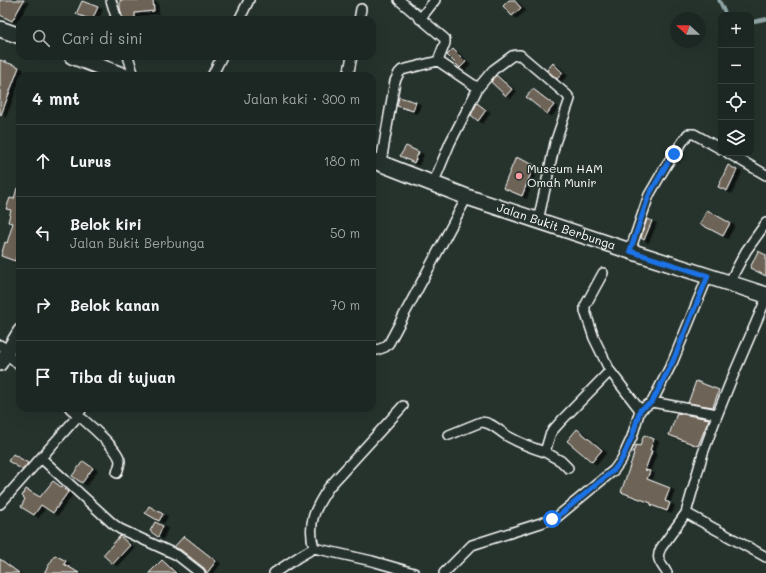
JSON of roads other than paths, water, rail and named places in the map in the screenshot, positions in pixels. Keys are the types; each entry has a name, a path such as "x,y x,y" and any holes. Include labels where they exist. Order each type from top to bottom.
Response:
{"main road":[{"path":"0,29 16,35"},
{"path":"82,60 114,72"},
{"name":"Jalan Bukit Berbunga","path":"376,161 467,197 766,295"}],"street":[{"path":"111,0 116,16"},
{"path":"241,16 249,0"},
{"path":"399,0 445,39 445,43 438,60"},
{"path":"420,18 435,0"},
{"path":"360,16 361,9"},
{"path":"433,184 450,143 478,88 493,70 517,54 523,57 569,97 555,143 538,221"},
{"path":"129,60 133,72"},
{"path":"214,72 220,60"},
{"path":"349,72 351,60"},
{"path":"438,60 478,88"},
{"path":"376,161 395,80 399,73 402,70 438,60"},
{"path":"630,251 649,195 667,164 688,134 694,134 718,147"},
{"path":"733,156 766,174"},
{"path":"377,350 385,348 389,343 467,197"},
{"path":"729,283 746,251 766,223"},
{"path":"603,273 585,309 594,338 610,370 640,410"},
{"path":"444,573 472,545 557,517 614,470 622,459 632,437 640,410 652,402 673,361 708,276"},
{"path":"667,573 658,559 658,554 686,513 703,453 717,414 766,299"},
{"path":"16,336 3,353 16,363"},
{"path":"544,452 553,430 610,370"},
{"path":"652,402 717,414"},
{"path":"314,548 311,525 313,516 320,501 329,487 403,406"},
{"path":"0,504 80,412 110,444 120,460 117,473"},
{"path":"449,435 481,422 489,423 508,436 560,461 568,468"},
{"path":"41,458 120,529 177,556 200,573"},
{"path":"686,513 766,557"},
{"path":"274,573 314,548 414,573"}],"waterway":[{"path":"719,0 725,12"},
{"path":"754,21 766,19"}],"place":[{"name":"Museum HAM Omah Munir","path":"519,176"}]}
